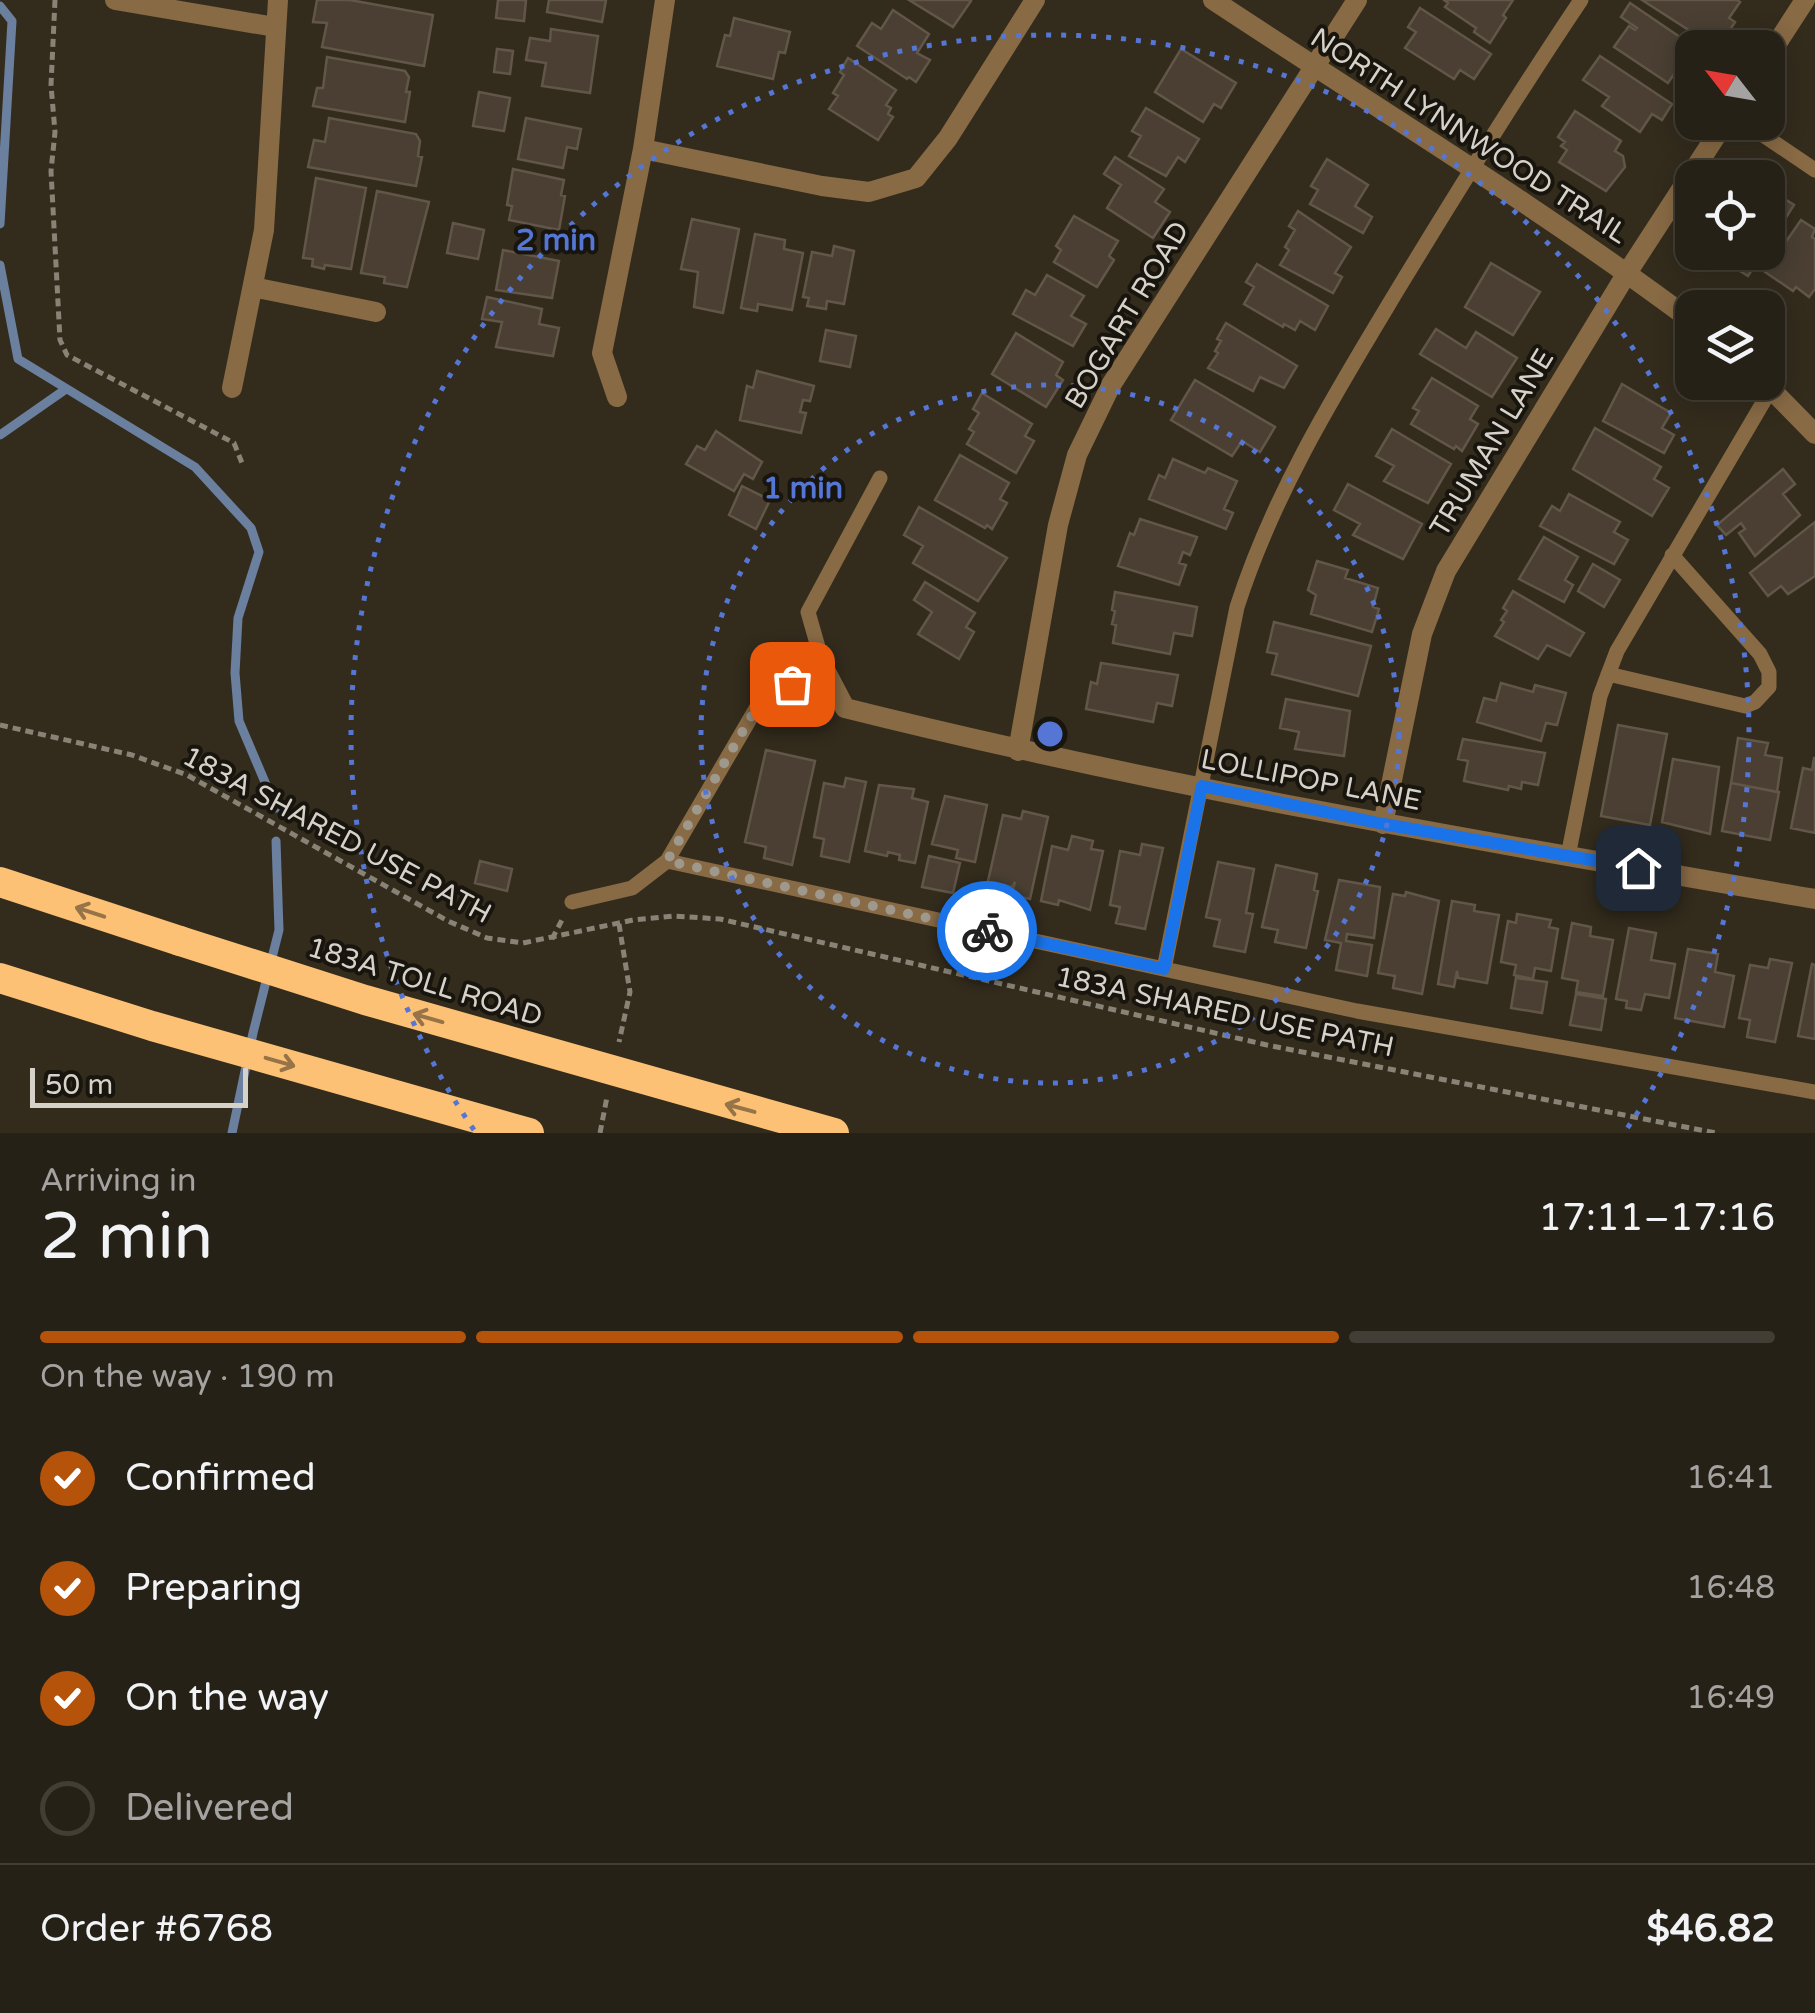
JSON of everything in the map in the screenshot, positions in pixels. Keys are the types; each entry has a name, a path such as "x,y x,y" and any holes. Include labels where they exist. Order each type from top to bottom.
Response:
{"highway":[{"name":"183A TOLL ROAD","path":"0,882 365,1000 834,1133"},
{"path":"0,978 152,1026 529,1133"}],"street":[{"path":"115,0 276,26"},
{"path":"232,388 264,230 278,0"},
{"path":"617,397 602,354 643,148 664,0"},
{"path":"643,148 822,186 870,192 916,178 948,138 1035,0"},
{"name":"NORTH LYNNWOOD TRAIL","path":"1213,0 1472,168 1675,309"},
{"name":"BOGART ROAD","path":"1018,751 1058,525 1078,455 1111,385 1356,0"},
{"path":"1785,30 1804,0"},
{"name":"TRUMAN LANE","path":"1383,824 1422,634 1446,571 1713,140"},
{"path":"253,287 376,312"},
{"path":"1782,400 1815,434"},
{"name":"LOLLIPOP LANE","path":"824,668 844,708 1018,751 1383,824 1815,899"}],"lane":[{"path":"1164,969 1237,607 1268,522 1288,476 1350,368 1472,168 1581,0"},
{"path":"1771,140 1815,170"},
{"path":"1568,856 1600,696 1617,651 1760,400"},
{"path":"572,902 632,888 667,861 761,700 824,668 808,612 880,478"},
{"path":"1608,674 1745,706 1769,688 1770,672 1760,654 1672,556"},
{"path":"667,861 1356,1011 1815,1092"}],"path":[{"path":"55,0 51,85 55,132 51,171 60,340 66,355 234,443 242,464"},
{"name":"183A SHARED USE PATH","path":"0,725 132,755 187,775 448,921 487,938 523,943 674,916 720,918 1267,1045 1716,1133"},
{"path":"618,924 630,992 619,1042"},
{"path":"600,1133 608,1097"}],"building":[{"path":"317,0 350,0 433,15 424,66 322,47 327,23 313,22"},
{"path":"498,0 526,0 524,21 496,18"},
{"path":"549,0 606,0 602,22 547,12"},
{"path":"909,0 970,0 971,1 953,27"},
{"path":"1444,0 1513,0 1490,43 1445,7 1448,3"},
{"path":"1642,0 1740,2 1729,18 1735,22 1730,30 1689,30"},
{"path":"1630,3 1675,34 1675,72 1668,83 1614,47 1629,26 1637,28 1621,17"},
{"path":"1420,8 1491,54 1474,79 1460,70 1454,79 1405,48 1416,32 1408,27"},
{"path":"893,10 929,34 917,53 930,60 916,82 857,46 872,23 881,29"},
{"path":"734,18 790,32 785,53 779,52 773,79 717,66"},
{"path":"551,29 598,36 590,93 542,86 546,63 526,60 530,38 550,41"},
{"path":"497,49 513,51 510,74 494,72"},
{"path":"1181,49 1236,83 1221,108 1214,104 1203,122 1155,92"},
{"path":"1600,56 1672,104 1662,120 1652,114 1640,132 1602,106 1609,97 1583,80"},
{"path":"327,57 405,71 409,77 406,92 410,92 405,122 313,106 317,88 323,88"},
{"path":"848,58 896,90 886,105 893,117 878,140 829,109 838,96 833,93 844,75 840,72"},
{"path":"479,92 510,98 504,131 473,126"},
{"path":"1146,108 1199,139 1185,162 1178,157 1166,176 1129,156 1141,136 1132,131"},
{"path":"1575,111 1621,141 1615,151 1623,156 1625,167 1606,191 1559,162 1567,150 1558,137"},
{"path":"329,118 416,134 420,141 418,156 422,157 416,186 308,167 314,140 325,142"},
{"path":"526,118 581,129 577,149 567,147 563,168 518,159"},
{"path":"1115,157 1164,189 1155,202 1170,212 1153,238 1107,208 1121,185 1104,174"},
{"path":"1327,159 1368,185 1355,206 1372,217 1363,233 1310,204 1318,190 1311,186"},
{"path":"513,169 564,180 559,230 509,220 512,206 507,205"},
{"path":"316,178 366,188 351,269 325,265 324,269 312,266 313,259 303,258"},
{"path":"377,191 429,202 407,287 384,283 385,277 361,273"},
{"path":"1785,199 1794,205 1785,219"},
{"path":"1298,211 1351,247 1335,273 1342,277 1333,293 1280,265 1295,230 1289,226"},
{"path":"1074,216 1118,241 1109,256 1114,260 1097,287 1054,262 1061,250 1056,246"},
{"path":"692,219 739,229 723,313 694,307 698,272 681,269"},
{"path":"1801,220 1815,229 1815,289 1809,297 1765,272 1785,270 1785,243"},
{"path":"453,223 484,230 478,259 447,253"},
{"path":"755,234 785,240 784,249 803,253 792,310 758,304 757,311 741,308"},
{"path":"834,246 854,251 844,304 827,301 826,309 807,306 809,298 803,297 812,252 832,256"},
{"path":"503,250 559,261 552,298 496,290"},
{"path":"1491,263 1540,292 1513,335 1465,307"},
{"path":"1257,264 1328,306 1315,330 1300,321 1295,330 1284,324 1283,327 1244,304 1254,287 1246,282"},
{"path":"1047,275 1084,296 1071,316 1086,324 1073,346 1013,314 1026,290 1035,295"},
{"path":"487,297 542,309 539,324 559,328 553,356 496,347 502,322 482,319"},
{"path":"1226,323 1297,366 1284,388 1260,377 1253,391 1208,368 1218,353 1215,351 1221,341 1217,339"},
{"path":"1436,329 1466,348 1476,332 1517,358 1492,397 1420,354"},
{"path":"826,330 856,336 850,367 820,361"},
{"path":"1016,333 1063,362 1056,375 1063,380 1046,407 992,374"},
{"path":"757,371 814,386 810,401 803,400 800,412 806,413 801,433 740,420 747,386 753,388"},
{"path":"1432,378 1478,406 1470,419 1478,424 1462,451 1411,424 1419,411 1413,408"},
{"path":"1195,380 1275,427 1260,452 1242,441 1232,456 1171,420"},
{"path":"1622,384 1671,413 1662,428 1674,435 1664,453 1603,421"},
{"path":"982,393 1032,424 1025,436 1034,441 1016,473 967,444 974,432 969,429 979,413 973,409"},
{"path":"1595,428 1661,467 1654,479 1669,488 1652,516 1573,469"},
{"path":"1392,429 1451,464 1428,503 1384,481 1394,466 1376,456"},
{"path":"716,431 762,462 753,479 744,474 734,491 686,464 697,446 705,450"},
{"path":"960,455 1009,483 1000,499 1007,503 992,529 935,500"},
{"path":"1173,459 1237,481 1224,509 1233,513 1226,529 1149,499 1159,475 1165,478"},
{"path":"1783,469 1795,484 1783,494 1800,515 1755,556 1739,533 1745,529 1741,523 1726,535 1717,525"},
{"path":"1348,484 1422,524 1403,559 1353,535 1360,524 1334,510"},
{"path":"742,486 770,500 756,529 729,515"},
{"path":"1569,494 1620,522 1614,532 1628,540 1614,564 1540,526 1552,506 1560,511"},
{"path":"919,507 1007,558 978,601 913,563 923,546 904,535"},
{"path":"1140,519 1197,537 1190,555 1183,552 1179,563 1186,565 1179,585 1118,566 1130,533 1134,535"},
{"path":"1815,522 1815,576 1788,594 1781,586 1768,596 1750,573"},
{"path":"1544,537 1578,557 1565,580 1573,585 1564,602 1519,579"},
{"path":"1317,561 1348,570 1345,578 1378,588 1373,607 1379,609 1372,632 1311,614 1316,595 1308,590"},
{"path":"1593,564 1620,580 1604,607 1578,591"},
{"path":"925,582 975,613 966,627 974,632 959,659 918,634 932,612 914,600"},
{"path":"1513,591 1584,633 1570,656 1547,645 1538,659 1495,636 1504,622 1501,620 1507,611 1503,608"},
{"path":"1115,592 1197,607 1192,636 1174,633 1170,654 1113,643"},
{"path":"1274,622 1371,646 1358,696 1272,674 1277,654 1267,652"},
{"path":"1101,663 1178,675 1172,706 1157,703 1153,722 1086,709 1091,682 1097,684"},
{"path":"1501,683 1533,692 1535,685 1566,693 1557,725 1546,723 1541,741 1477,722 1484,698 1496,701"},
{"path":"1286,699 1350,711 1344,756 1295,749 1299,732 1280,728"},
{"path":"1618,725 1667,734 1650,825 1601,816"},
{"path":"1738,738 1768,743 1765,755 1782,758 1777,792 1731,783"},
{"path":"1463,739 1545,753 1538,785 1522,782 1521,789 1509,786 1508,790 1464,781 1468,761 1458,759"},
{"path":"766,750 815,761 792,865 764,858 766,847 745,842"},
{"path":"1814,758 1815,833 1791,828 1803,768 1812,770"},
{"path":"1673,759 1719,767 1710,834 1662,822"},
{"path":"846,778 866,782 849,862 821,856 824,839 814,837 824,783 844,787"},
{"path":"1731,783 1779,792 1770,840 1722,831"},
{"path":"879,785 914,789 912,798 928,802 915,863 899,860 900,855 888,852 887,856 865,851"},
{"path":"945,796 987,805 975,862 956,858 958,850 932,844"},
{"path":"1023,811 1048,817 1030,899 1012,895 1015,882 1012,887 988,881 1003,815 1021,819"},
{"path":"1072,836 1093,841 1091,849 1103,851 1090,910 1059,900 1058,905 1041,901 1052,846 1068,850"},
{"path":"1142,844 1163,848 1145,929 1116,923 1120,907 1110,905 1120,851 1140,855"},
{"path":"929,856 960,863 953,893 922,887"},
{"path":"480,861 512,869 507,891 475,883"},
{"path":"1218,862 1254,869 1246,913 1253,914 1245,952 1214,946 1220,920 1206,917"},
{"path":"1276,865 1317,874 1314,890 1318,891 1306,948 1275,942 1278,930 1262,927"},
{"path":"1339,880 1380,887 1374,938 1347,934 1346,941 1372,945 1367,976 1336,970 1341,943 1325,940"},
{"path":"1406,892 1439,901 1422,994 1393,988 1395,976 1378,973 1393,894 1405,896"},
{"path":"1452,901 1475,905 1474,911 1499,915 1487,983 1458,978 1457,971 1454,987 1438,984"},
{"path":"1517,914 1551,920 1549,927 1558,929 1551,971 1535,968 1533,979 1514,975 1516,965 1501,962 1508,921 1516,923"},
{"path":"1572,923 1591,927 1590,936 1613,940 1603,996 1576,992 1578,981 1562,978"},
{"path":"1629,928 1656,933 1651,960 1675,964 1669,998 1645,994 1641,1010 1626,1008 1627,1001 1616,999"},
{"path":"1688,949 1718,954 1715,972 1734,976 1724,1027 1675,1018"},
{"path":"1770,959 1792,963 1775,1042 1747,1037 1750,1020 1739,1018 1750,965 1768,968"},
{"path":"1812,964 1815,965 1815,1039 1798,1036"},
{"path":"1516,978 1547,982 1542,1013 1511,1008"},
{"path":"1576,994 1606,999 1601,1030 1570,1025"}],"waterway":[{"path":"0,6 12,21 0,224"},
{"path":"0,265 18,359 195,467 251,528 259,552 238,618 235,673 239,721 276,808"},
{"path":"0,435 66,389"},
{"path":"232,1133 279,930 276,841"}],"way so far":[{"path":"792,684 761,700 667,861 987,931"}],"route":[{"path":"987,931 1164,969 1202,786 1383,824 1638,868"}]}
